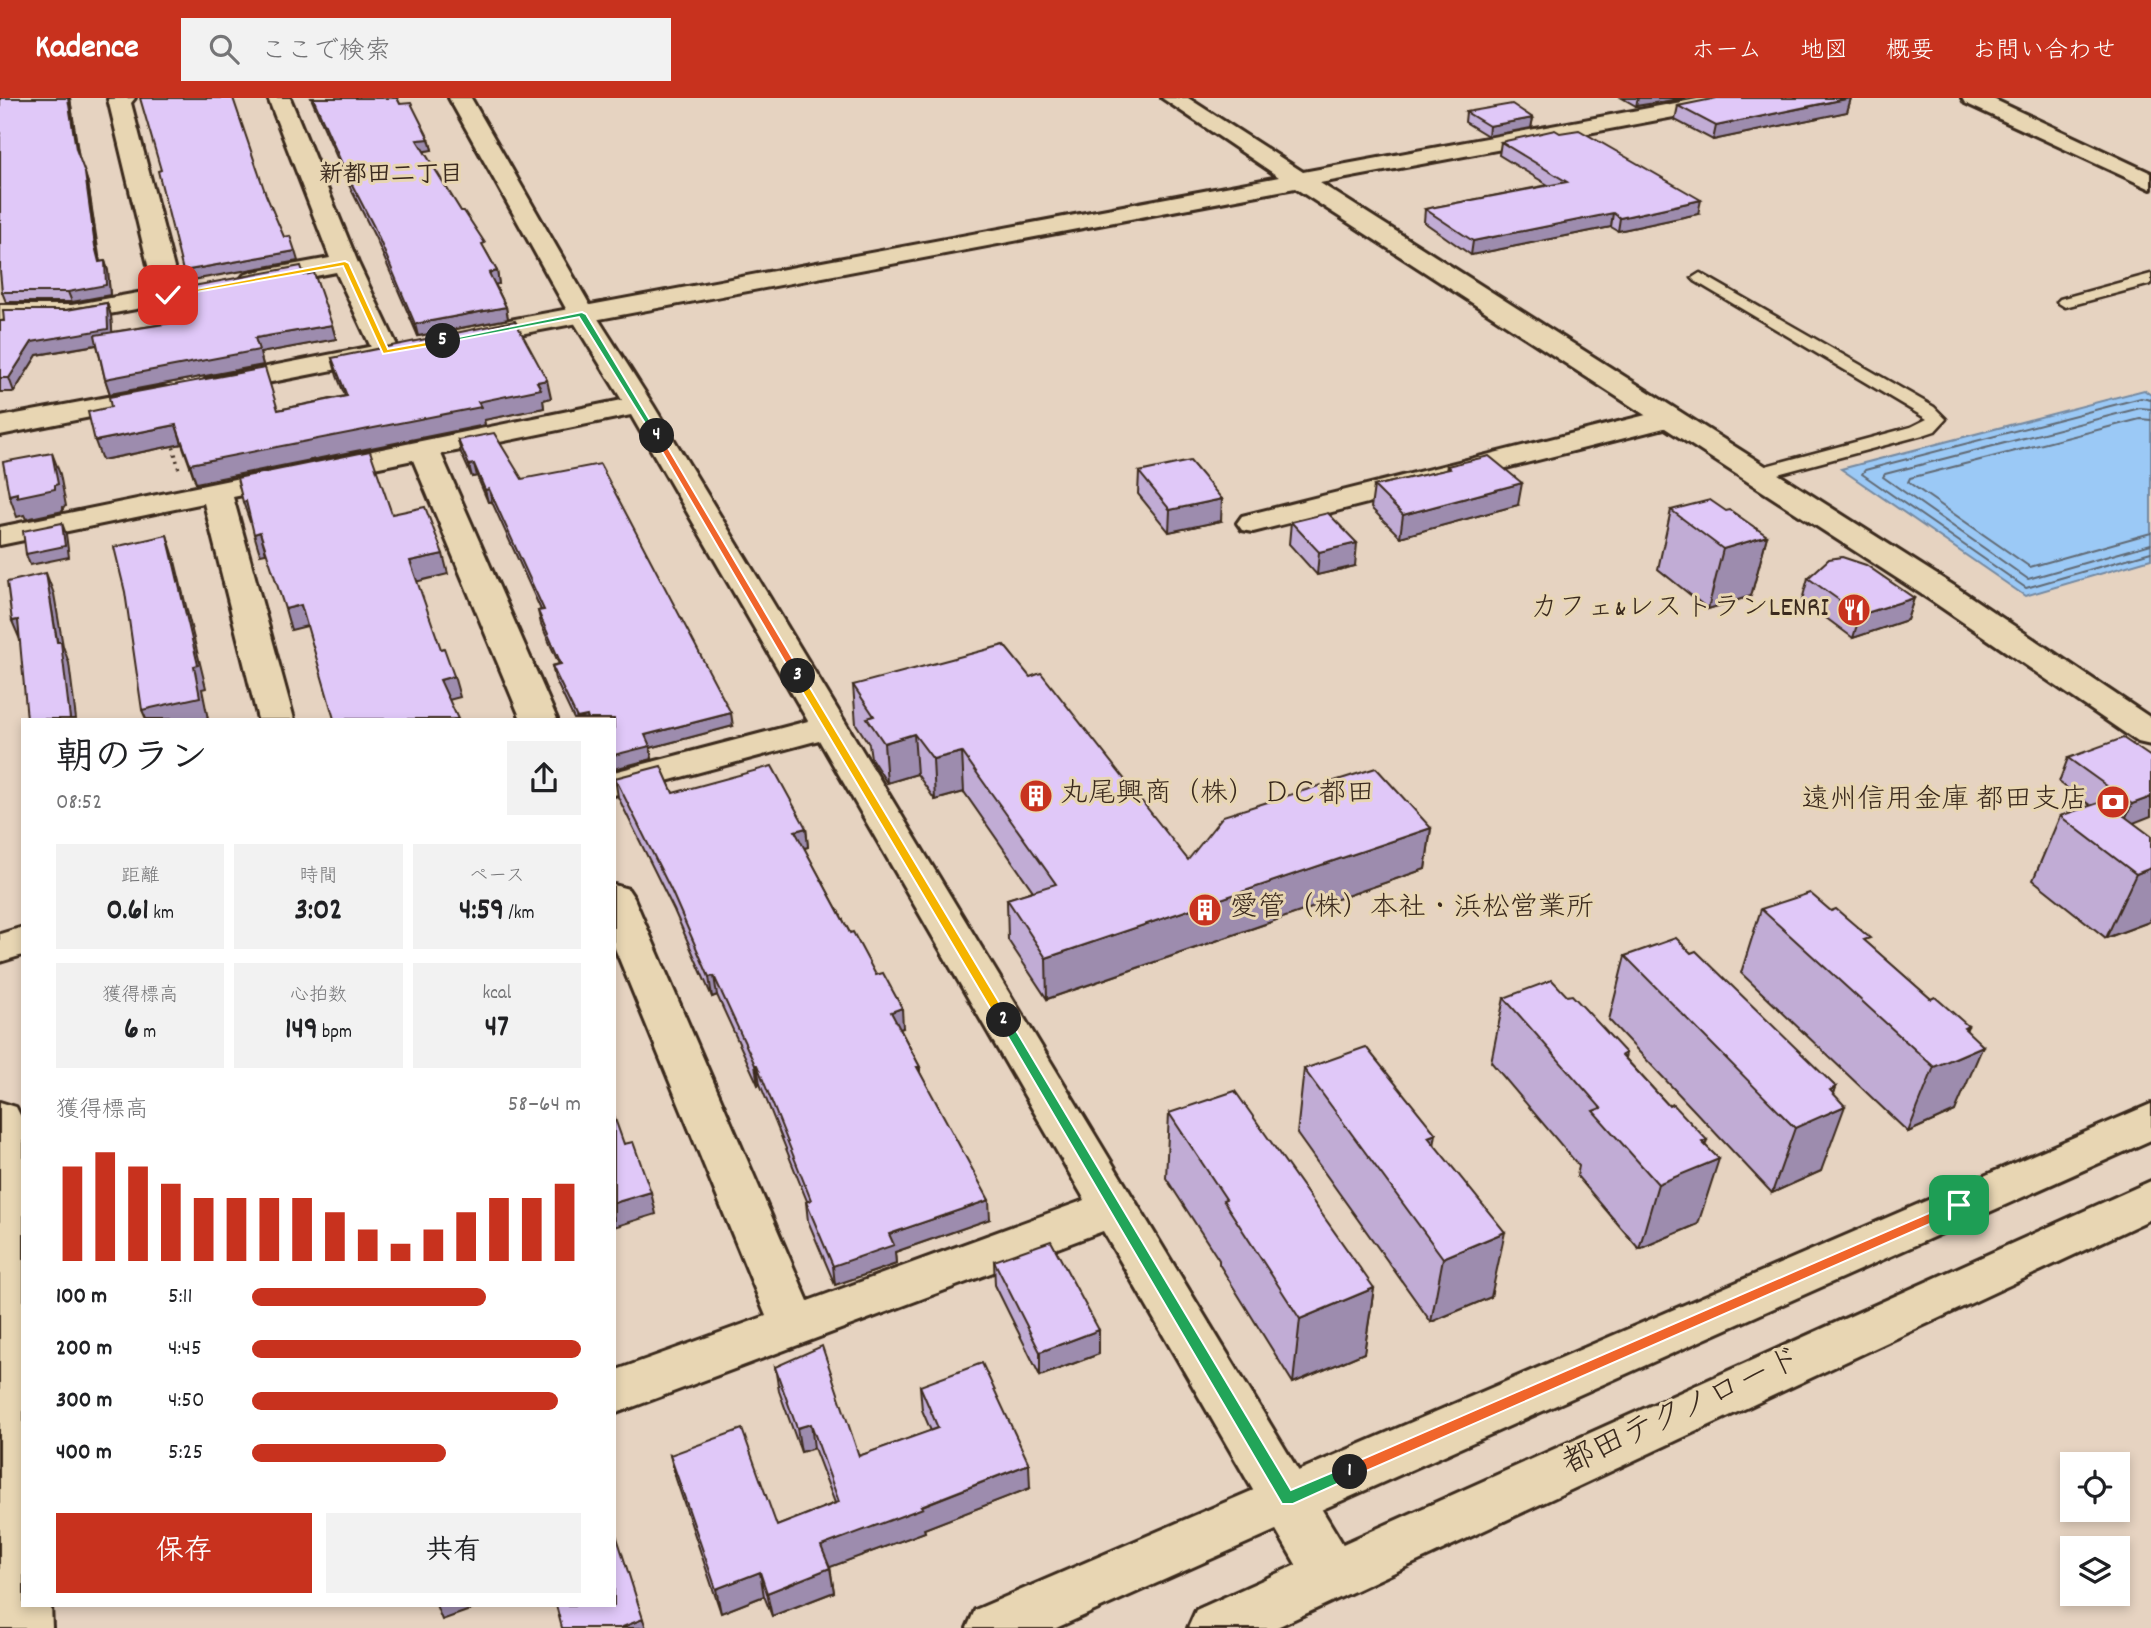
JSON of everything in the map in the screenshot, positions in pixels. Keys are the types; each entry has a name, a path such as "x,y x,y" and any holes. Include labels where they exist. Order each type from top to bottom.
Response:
{"street":[{"path":"124,98 119,98 168,295"},
{"path":"279,98 345,263 386,352"},
{"path":"460,98 582,314 639,405 828,727 1116,1207 1331,1574"},
{"path":"1172,98 1944,594 2151,734"},
{"path":"438,342 1738,98"},
{"path":"1973,98 2151,182"},
{"path":"236,283 345,263"},
{"path":"0,313 72,313 195,290"},
{"path":"0,426 412,347"},
{"path":"0,536 639,405"},
{"path":"1253,523 1670,418"},
{"path":"424,450 539,718"},
{"path":"201,495 276,718"},
{"path":"616,783 828,727"},
{"path":"616,903 795,1327"},
{"path":"0,948 21,943"},
{"path":"0,1119 21,1466"},
{"path":"995,1628 2151,1121"},
{"name":"都田テクノロード","path":"1216,1628 2151,1199"},
{"path":"616,1392 1116,1207"}],"lane":[{"path":"1700,278 1928,411 1937,419 1917,431 1757,474"},
{"path":"2065,302 2151,279"}],"path":[{"path":"169,432 201,495"}],"water":[{"path":"2144,390 2151,395 2151,559 2025,596 1841,469"}],"building":[{"path":"0,98 68,98 76,149 85,173 95,246 99,262 105,261 106,285 68,292 2,292"},
{"path":"140,98 233,98 266,195 284,237 290,236 295,251 183,271 158,171 161,170"},
{"path":"313,98 397,98 400,104 411,103 429,139 417,140 461,211 464,211 485,243 482,244 497,271 489,273 506,307 415,324 374,227 346,173"},
{"path":"1717,98 1849,98 1716,126 1678,106"},
{"path":"1512,104 1533,118 1489,126 1466,112"},
{"path":"1555,130 1560,133 1579,130 1701,200 1620,218 1613,213 1473,241 1425,209 1567,182 1501,142"},
{"path":"301,266 304,275 314,273 332,325 255,338 259,350 105,379 95,335 190,320 184,299 191,298 188,287"},
{"path":"107,303 108,329 32,342 9,378 0,378 0,321 4,321 3,310 67,310"},
{"path":"515,321 547,380 537,382 541,389 478,402 481,407 190,464 176,425 95,441 88,412 111,407 109,397 265,368 278,410 347,396 332,358"},
{"path":"494,433 522,479 600,464 731,713 645,735 650,746 616,754 616,718 577,718 552,666 561,664 538,611 544,610 489,489 485,490 474,464 469,465 458,440"},
{"path":"370,451 392,514 425,507 443,554 410,561 441,649 444,648 454,676 440,680 458,718 334,718 301,605 285,609 260,532 254,534 237,478"},
{"path":"52,453 58,484 55,489 17,497 17,493 9,495 3,462"},
{"path":"1489,456 1522,483 1403,515 1374,486 1450,469 1447,466"},
{"path":"1190,461 1222,499 1170,510 1139,472"},
{"path":"1710,500 1726,511 1730,510 1767,536 1723,549 1671,510"},
{"path":"1328,513 1357,543 1319,552 1291,522"},
{"path":"62,523 65,546 26,554 23,531"},
{"path":"167,535 198,665 194,666 200,697 142,710 125,592 114,547"},
{"path":"1842,557 1866,565 1914,598 1860,615 1808,578 1829,559"},
{"path":"46,573 57,642 61,642 70,718 27,718 18,620 12,621 7,582"},
{"path":"1004,645 1030,677 1041,673 1188,860 1223,816 1376,768 1431,828 1046,958 1007,899 1056,884 962,752 933,759 914,734 884,743 867,718 874,716 853,685"},
{"path":"2123,738 2151,757 2151,797 2132,804 2068,758"},
{"path":"661,766 673,793 772,766 806,828 795,831 850,933 853,932 876,975 883,973 902,1008 891,1012 920,1067 917,1067 989,1200 889,1234 894,1245 833,1266 806,1202 811,1200 757,1065 714,976 709,977 671,890 616,778"},
{"path":"2104,801 2151,836 2151,868 2136,874 2060,816"},
{"path":"1810,893 1831,911 1836,909 1870,938 1864,940 1931,999 1935,997 1968,1026 1964,1028 1983,1046 1934,1067 1761,909"},
{"path":"1676,938 1691,953 1696,951 1836,1087 1830,1090 1845,1106 1795,1128 1625,956"},
{"path":"1552,980 1567,996 1572,995 1626,1053 1622,1055 1669,1106 1673,1104 1707,1140 1702,1142 1719,1159 1658,1184 1593,1111 1601,1108 1504,998"},
{"path":"1366,1047 1436,1134 1428,1137 1505,1232 1443,1258 1304,1069"},
{"path":"1235,1091 1374,1288 1300,1319 1169,1113"},
{"path":"616,1122 624,1144 633,1142 651,1192 616,1202"},
{"path":"1051,1241 1099,1330 1040,1352 994,1261"},
{"path":"822,1346 859,1456 938,1428 920,1386 982,1363 1029,1464 821,1546 830,1568 767,1593 760,1572 716,1589 670,1455 742,1429 777,1526 839,1502 811,1424 797,1428 775,1367"},
{"path":"616,1534 643,1619 620,1628 562,1628 557,1607 616,1607"}],"place":[{"name":"カフェ&レストランLENRI","path":"1854,610"},
{"name":"丸尾興商（株） ＤＣ都田","path":"1036,796"},
{"name":"遠州信用金庫 都田支店","path":"2113,802"},
{"name":"愛管（株）本社・浜松営業所","path":"1205,910"}],"district":[{"name":"新都田二丁目","path":"391,176"}],"route":[{"path":"168,295 345,263 386,352 582,314 639,405 1288,1499 1959,1205"}]}
